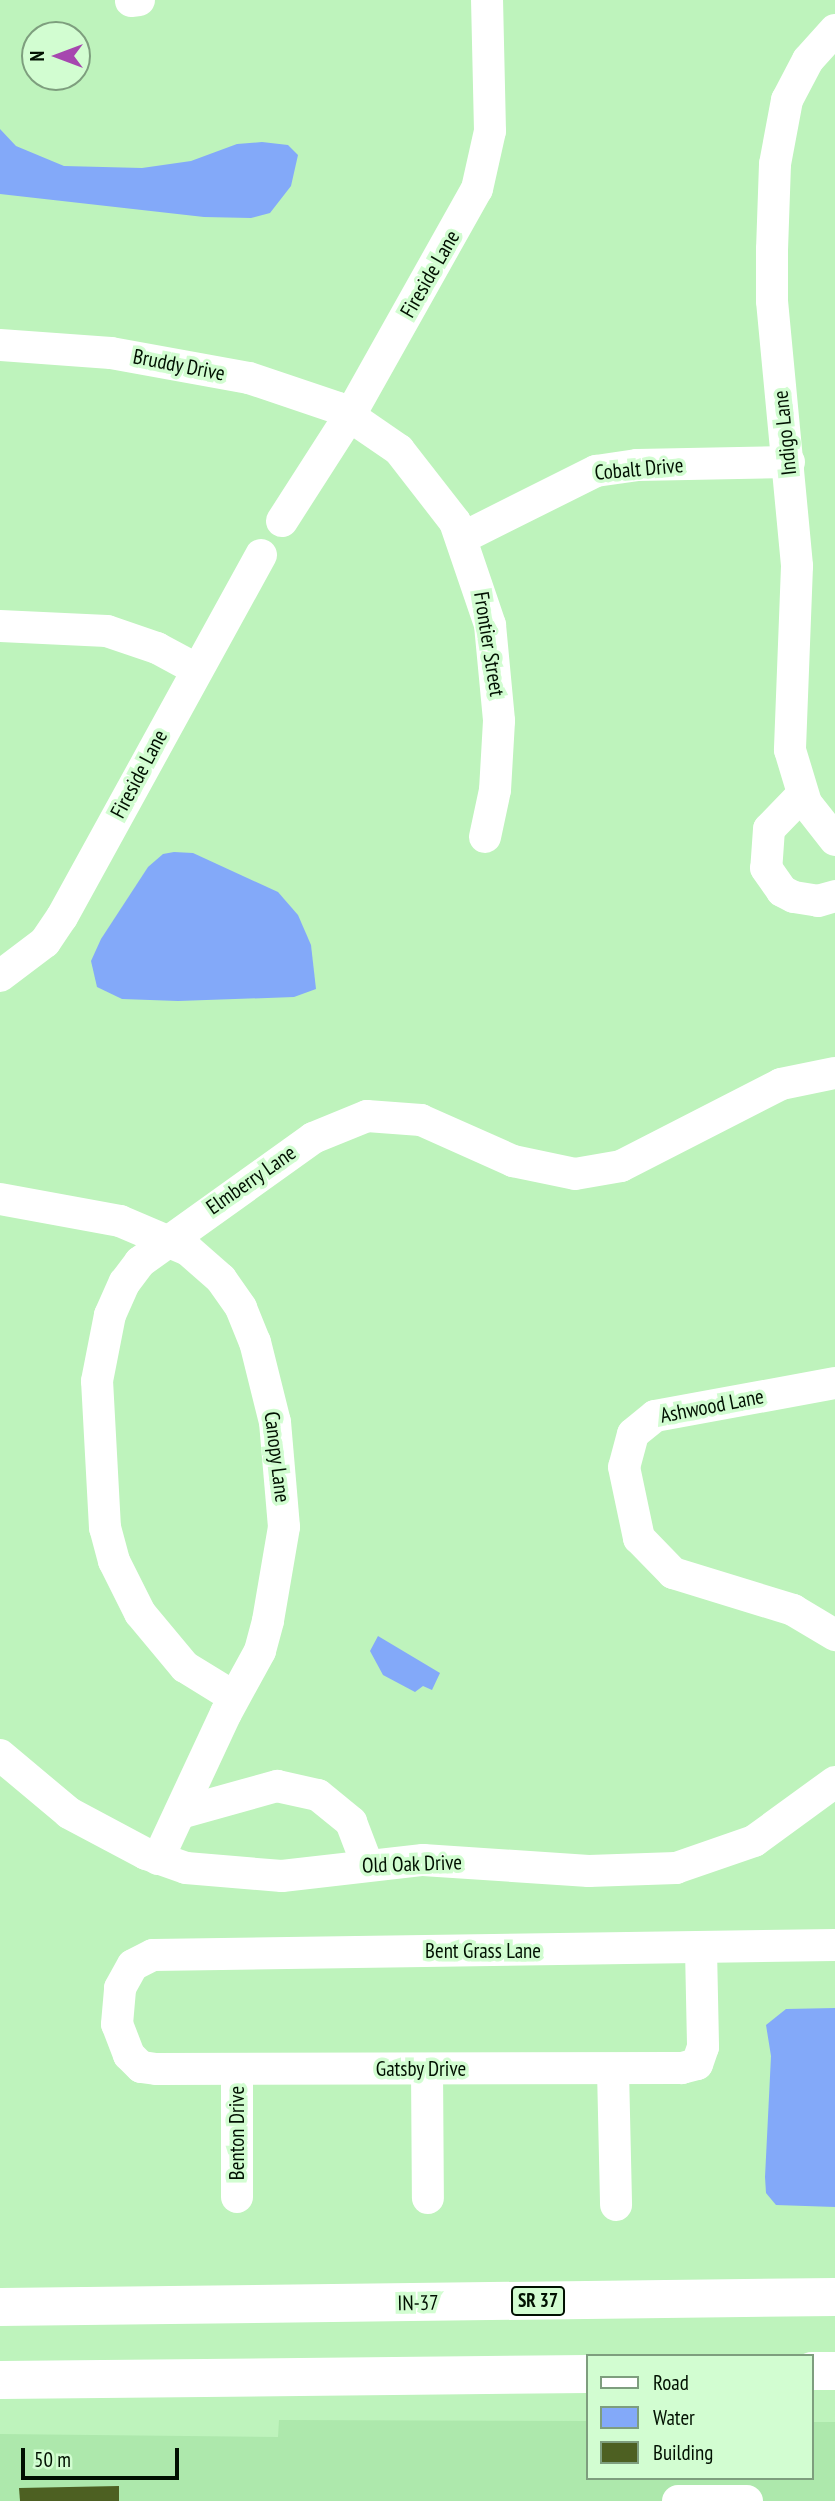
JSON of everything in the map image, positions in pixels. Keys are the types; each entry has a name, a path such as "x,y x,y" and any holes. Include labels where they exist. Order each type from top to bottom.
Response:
{"highway":[{"name":"IN-37","path":"0,2307 835,2297"},
{"path":"814,2371 835,2371"},
{"path":"0,2380 586,2374"}],"street":[{"name":"Fireside Lane","path":"282,521 350,415 462,219 484,169 490,131 487,0"},
{"name":"Indigo Lane","path":"835,30 808,60 787,100 775,164 772,301 797,566 790,733 793,767 802,794 835,840"},
{"name":"Bruddy Drive","path":"0,345 164,360 286,389 350,415"},
{"name":"Frontier Street","path":"350,415 412,464 438,495 462,538 482,592 497,681 499,753 485,837"},
{"name":"Cobalt Drive","path":"462,538 596,471 637,465 789,463"},
{"name":"Fireside Lane","path":"0,976 45,942 62,917 261,555"},
{"path":"0,626 107,631 157,648 196,669"},
{"path":"802,794 769,828 766,868 782,891 794,897 818,901 835,896"},
{"name":"Elmberry Lane","path":"234,1697 185,1667 146,1622 114,1561 105,1528 97,1381 102,1343 125,1282 168,1239 313,1138 367,1116 421,1120 513,1161 575,1174 621,1166 781,1084 835,1073"},
{"name":"Canopy Lane","path":"0,1199 120,1221 168,1239 221,1279 241,1308 255,1342 275,1422 283,1490 280,1565 260,1651 234,1697 158,1859"},
{"name":"Ashwood Lane","path":"835,1383 654,1416 633,1434 624,1467 639,1538 673,1573 793,1611 835,1634"},
{"name":"Old Oak Drive","path":"0,1755 69,1813 158,1859 186,1868 282,1876 367,1864 424,1860 589,1871 676,1868 754,1841 835,1782"},
{"path":"180,1813 277,1786 318,1795 351,1822 367,1864"},
{"name":"Bent Grass Lane","path":"133,1965 153,1955 195,1953 701,1949 835,1945"},
{"name":"Gatsby Drive","path":"133,1965 120,1988 117,2024 129,2055 141,2067 237,2070 613,2070 697,2064 702,2047 701,1949"},
{"path":"427,2069 428,2198"},
{"name":"Benton Drive","path":"237,2070 237,2197"},
{"path":"613,2070 616,2205"},
{"path":"678,2501 747,2501"}],"shaded area":[{"path":"279,2420 586,2421 586,2480 814,2480 814,2422 835,2422 835,2501 0,2501 0,2434 278,2437"}],"water":[{"path":"0,129 16,146 64,166 142,168 191,161 237,144 262,142 288,145 298,155 291,186 270,213 251,218 204,217 0,194"},
{"path":"193,853 278,892 298,915 311,945 316,989 294,997 178,1001 122,999 97,987 91,961 101,939 148,867 163,854"},
{"path":"378,1636 440,1673 432,1690 423,1686 415,1692 383,1675 370,1651"},
{"path":"835,2008 835,2207 776,2205 766,2193 765,2177 771,2056 766,2025 786,2009"}],"building":[{"path":"119,2486 119,2501 20,2501 19,2488"}]}
